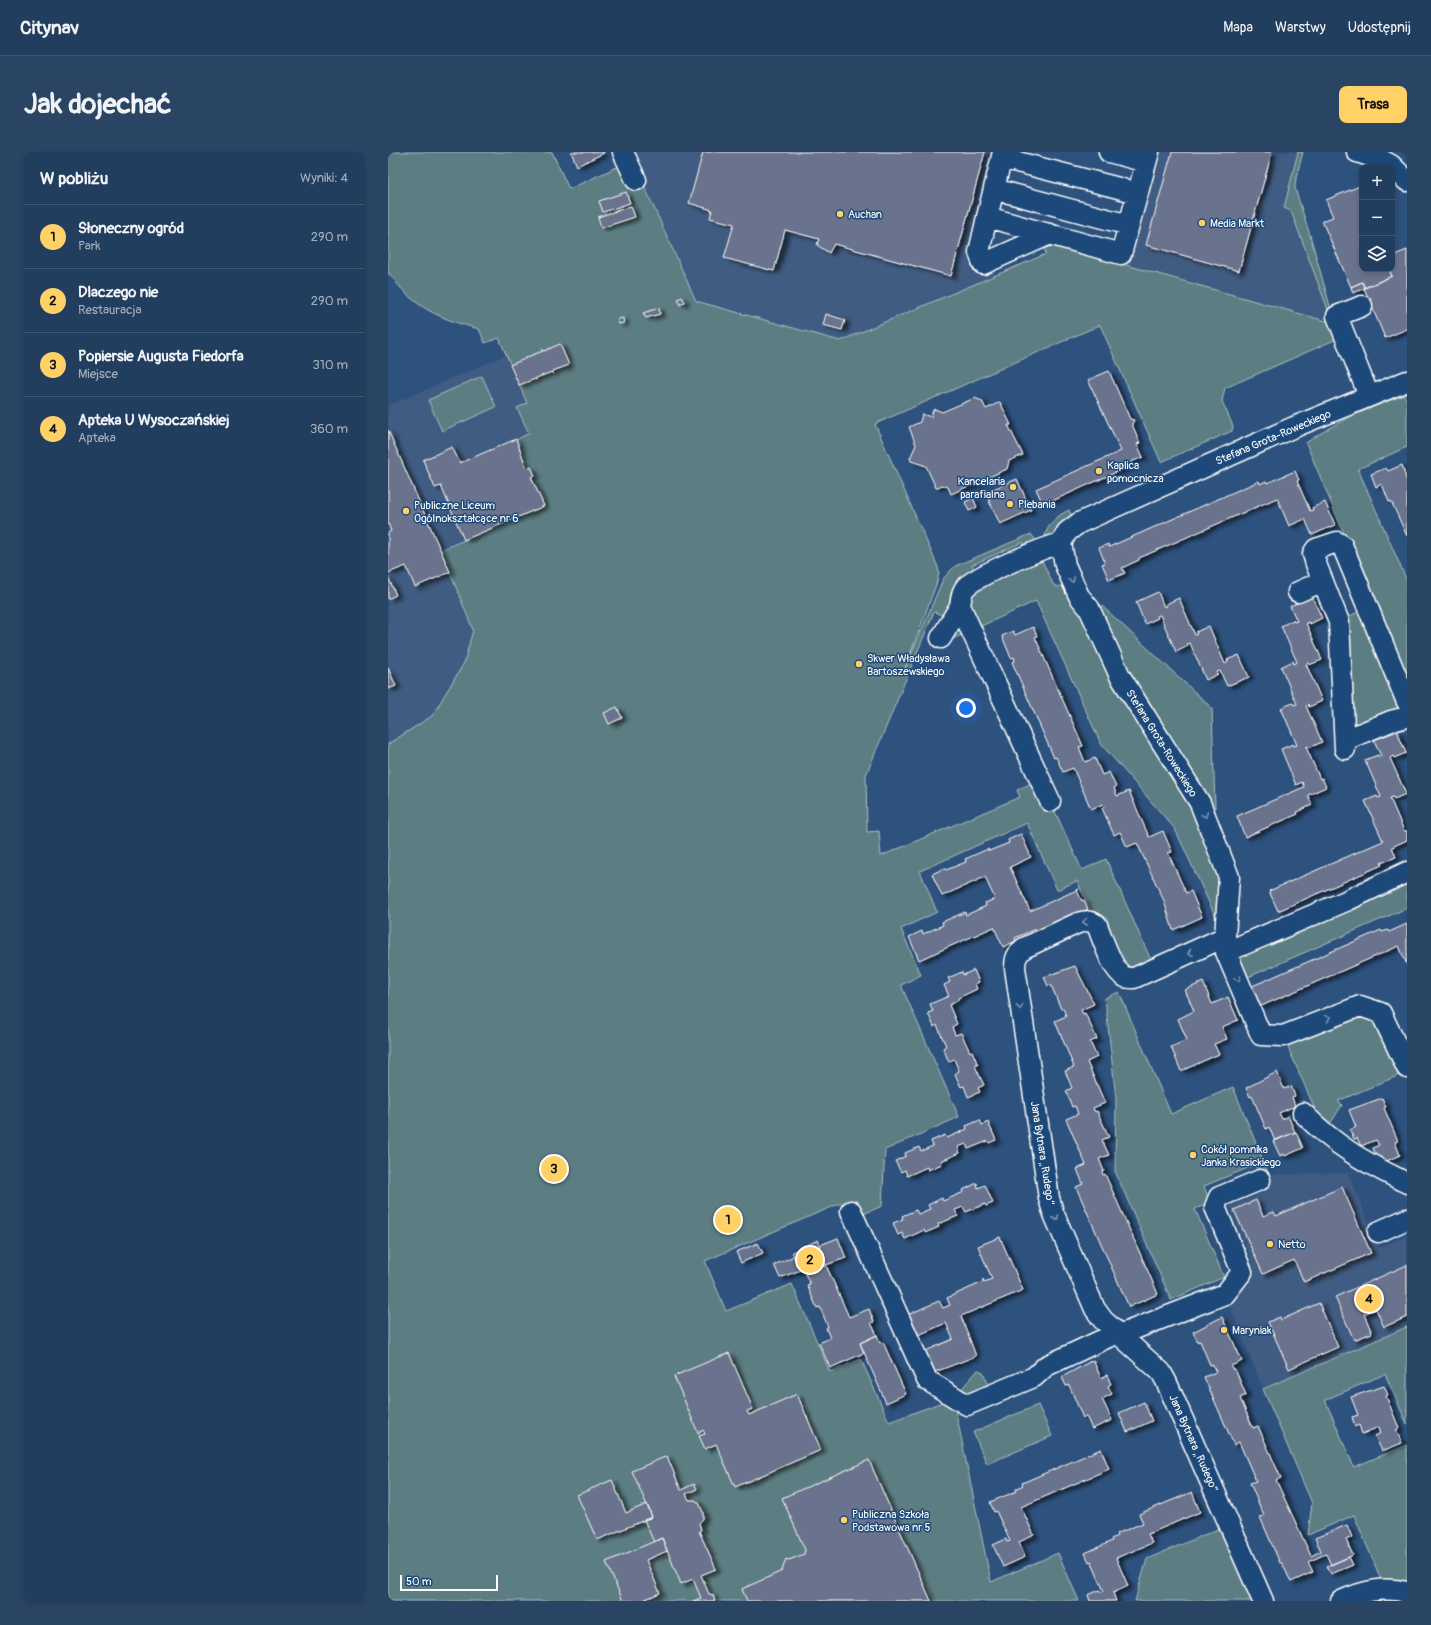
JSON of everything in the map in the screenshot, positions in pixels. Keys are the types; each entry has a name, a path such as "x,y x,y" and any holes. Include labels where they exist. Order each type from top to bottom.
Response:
{"street":[{"path":"623,152 636,180"},
{"path":"987,216 1121,254 1147,157 1109,152"},
{"path":"1357,152 1382,160 1391,165 1407,181"},
{"path":"1050,234 983,264 979,252 1002,155 1138,193"},
{"path":"994,189 1129,225"},
{"path":"1362,306 1337,316 1369,396"},
{"name":"Stefana Grota-Roweckiego","path":"1407,381 1369,396 1079,523 1066,532 1061,543 1065,566 1079,596 1089,608 1120,676 1200,803 1206,816 1229,877 1226,944 1261,1035 1283,1036 1360,1006 1381,1013 1407,1068"},
{"path":"1407,702 1342,545 1337,542 1316,549 1313,554 1339,622 1345,744 1391,721 1407,717"},
{"path":"941,638 960,606 964,589 975,580 1041,550 1061,543"},
{"path":"1298,592 1319,572"},
{"path":"960,606 1050,800"},
{"path":"1226,944 1407,872"},
{"name":"Jana Bytnara „Rudego”","path":"1226,944 1134,978 1125,978 1118,971 1097,924 1092,921 1078,923 1024,948 1018,953 1015,959 1049,1198 1060,1227 1095,1309 1103,1320 1161,1372 1166,1381 1263,1601"},
{"path":"1303,1113 1318,1129 1341,1148 1407,1183"},
{"path":"851,1211 927,1380 967,1406 1034,1377 1046,1366 1118,1334 1225,1294 1242,1272 1215,1207 1219,1197 1260,1180"},
{"path":"1378,1232 1407,1219"},
{"path":"1341,1601 1358,1594 1375,1590 1391,1589 1407,1592"}],"shaded area":[{"path":"629,152 1003,152 979,246 990,261 996,276 840,341 696,301"},
{"path":"1109,152 1298,152 1284,208 1291,211 1333,323 1119,263 1146,162"},
{"path":"506,355 539,428 516,439 535,476 544,506 441,550 473,630 472,637 456,683 432,716 388,746 388,406"},
{"path":"1348,1173 1379,1248 1407,1236 1407,1327 1263,1389 1225,1294 1242,1272 1254,1267 1230,1206 1265,1192 1261,1180 1269,1175"}],"green space":[{"path":"388,152 552,152 569,189 619,166 642,181 696,301 840,341 1046,254 1041,238 1119,263 1333,323 1291,211 1284,208 1298,152 1303,152 1295,188 1339,338 1225,388 1222,401 1233,426 1232,431 1161,462 1100,325 875,424 938,567 939,573 936,585 904,671 943,579 955,566 1031,534 1035,539 1036,546 1027,550 1023,542 972,565 976,574 1040,556 1053,584 1057,587 1062,585 1071,603 1087,592 1212,708 1215,807 1214,837 1226,868 1225,937 1175,829 1101,744 1036,601 944,643 952,619 934,612 866,775 867,832 879,831 881,856 1020,797 1017,790 1040,779 1082,870 1106,859 1155,969 1134,978 1097,925 1077,881 1057,890 1027,823 920,871 937,912 901,929 921,975 901,985 959,1117 885,1150 882,1206 854,1218 851,1211 841,1203 705,1261 726,1311 792,1284 830,1372 861,1359 889,1422 953,1398 991,1582 1058,1553 1079,1601 388,1601 388,744 432,716 464,663 473,630 441,550 544,506 531,477 535,476 531,467 527,469 516,440 529,433 517,408 527,403 499,338 485,343 479,329 452,321 418,304 408,296 390,274 388,274"},
{"path":"482,376 496,407 442,431 428,400"},
{"path":"1404,395 1407,401 1407,447 1358,469 1407,581 1407,718 1345,749 1339,622 1367,607 1343,531 1306,443 1317,435 1341,422"},
{"path":"1069,510 1073,519 1053,539 1044,539 1050,525 1060,515"},
{"path":"1407,872 1407,908 1239,981 1226,952"},
{"path":"1119,992 1171,1114 1233,1087 1269,1175 1261,1180 1255,1165 1204,1186 1210,1203 1195,1209 1224,1277 1171,1300 1115,1171 1116,1099 1105,998"},
{"path":"1360,1006 1381,1013 1402,1074 1338,1101 1342,1105 1325,1132 1283,1036"},
{"path":"1407,1327 1407,1424 1385,1374 1325,1400 1354,1467 1407,1445 1407,1592 1385,1589 1354,1515 1308,1535 1312,1503 1263,1389"},
{"path":"978,1370 983,1372 990,1388 967,1398 957,1394"},
{"path":"1038,1405 1052,1436 987,1464 973,1432"},
{"path":"1230,1524 1263,1601 1135,1601 1147,1559"}],"building":[{"path":"571,152 604,152 604,153 577,166"},
{"name":"Auchan","path":"703,152 985,152 951,276 834,244 829,253 817,245 819,239 785,230 774,271 724,258 734,224 710,218 712,210 689,203"},
{"name":"Media Markt","path":"1172,152 1272,152 1239,271 1146,245"},
{"path":"1359,186 1359,272 1390,272 1392,276 1365,288 1362,282 1351,287 1322,221 1333,217 1326,200"},
{"path":"626,192 630,203 603,212 599,201"},
{"path":"631,206 635,217 601,228 598,217"},
{"path":"1407,250 1407,329 1385,338 1364,288 1392,276 1390,272 1395,272 1395,255"},
{"path":"1362,282 1365,288 1353,293 1351,287"},
{"path":"682,297 685,302 680,305 678,299"},
{"path":"659,308 660,314 646,318 643,313"},
{"path":"826,314 845,320 842,330 823,325"},
{"path":"623,318 624,323 619,324 618,319"},
{"path":"560,344 569,365 553,371 553,374 552,372 536,378 536,380 535,379 519,385 510,365 527,358 526,356 527,357 543,351 542,349 544,351"},
{"path":"1109,371 1130,419 1134,420 1132,424 1140,443 1137,444 1143,457 1131,462 1132,465 1050,502 1049,498 1042,502 1036,489 1121,451 1088,380"},
{"path":"975,398 982,401 986,409 1000,402 1011,425 1008,425 1023,455 1009,461 1007,469 951,494 948,487 942,485 936,488 926,466 911,461 910,458 916,445 909,427 920,422 922,414 931,417 933,410 935,409 942,412"},
{"name":"Publiczne Liceum Ogólnokształcące nr 6","path":"388,430 450,572 415,587 406,566 388,573 388,533 391,531 388,523"},
{"path":"516,439 527,469 531,467 535,476 531,477 544,506 464,540 441,486 435,488 423,460 452,447 460,463"},
{"path":"1402,465 1407,482 1407,536 1391,501 1389,502 1382,484 1376,487 1371,474 1386,468 1388,471"},
{"path":"1295,471 1299,480 1297,481 1310,511 1313,510 1312,508 1325,502 1335,525 1312,535 1305,519 1289,526 1277,498 1139,558 1139,560 1122,568 1125,573 1109,580 1102,564 1105,563 1099,548 1108,544 1109,547 1259,481 1260,484 1266,481 1267,483"},
{"name":"Plebania","path":"1017,479 1031,510 1000,524 988,499 994,496 991,490"},
{"path":"973,498 977,507 969,511 965,502"},
{"path":"388,577 396,595 388,599"},
{"path":"1158,592 1164,607 1167,606 1166,604 1179,598 1195,635 1197,634 1196,632 1209,626 1225,664 1228,662 1227,660 1239,655 1249,677 1227,686 1220,671 1217,672 1218,674 1206,680 1190,643 1187,644 1188,646 1176,652 1160,615 1157,616 1158,618 1145,624 1136,602"},
{"path":"1312,597 1322,618 1310,624 1309,622 1306,623 1322,660 1309,665 1308,663 1306,664 1322,701 1309,707 1308,704 1306,706 1322,742 1309,748 1308,746 1306,747 1320,779 1322,778 1326,787 1308,795 1312,805 1297,812 1298,814 1245,837 1237,816 1304,787 1302,782 1296,785 1281,749 1293,744 1294,746 1297,745 1281,708 1293,703 1294,705 1297,704 1281,667 1293,661 1294,664 1297,662 1281,626 1293,620 1294,622 1297,621 1290,606"},
{"path":"1033,627 1037,636 1035,637 1083,746 1079,747 1085,762 1095,758 1102,775 1109,772 1116,787 1114,788 1117,796 1129,791 1149,837 1163,831 1172,852 1168,853 1186,893 1191,891 1202,917 1173,930 1164,901 1137,843 1127,847 1120,832 1114,835 1102,808 1104,807 1103,804 1091,809 1073,768 1063,772 1056,757 1054,758 1012,662 1015,661 1014,657 1011,658 1002,636 1013,631 1015,635"},
{"path":"388,668 396,686 388,689"},
{"path":"617,707 622,718 609,724 604,713"},
{"path":"1397,731 1406,753 1390,758 1406,794 1394,799 1393,797 1390,798 1404,831 1407,831 1407,840 1392,847 1396,857 1381,863 1382,865 1278,911 1269,891 1383,841 1365,801 1377,796 1378,798 1381,797 1365,760 1378,755 1379,757 1381,756 1374,740"},
{"path":"1021,834 1031,857 1010,867 1030,911 1079,889 1077,891 1082,901 1084,900 1088,909 1036,932 1035,929 1015,938 1016,941 1003,947 994,927 919,960 909,937 922,931 923,934 943,925 942,922 965,912 966,915 986,906 985,903 995,899 985,877 942,896 932,874 945,868 946,870 966,862 965,859 988,849 989,851 1009,843 1008,840"},
{"path":"1407,924 1407,965 1399,946 1259,1007 1250,987 1381,930 1382,932 1388,930 1389,932"},
{"path":"1075,966 1094,1004 1081,1010 1083,1014 1085,1013 1097,1039 1090,1042 1097,1057 1087,1062 1105,1103 1093,1108 1095,1112 1097,1111 1109,1137 1102,1140 1109,1155 1099,1159 1104,1171 1102,1172 1103,1175 1105,1174 1158,1294 1129,1307 1076,1187 1083,1184 1077,1169 1086,1165 1066,1119 1078,1114 1075,1106 1072,1107 1066,1091 1072,1088 1065,1071 1074,1067 1055,1021 1066,1016 1063,1008 1061,1009 1051,985 1048,986 1044,977"},
{"path":"974,970 979,982 975,984 977,989 958,998 959,1000 949,1005 957,1024 952,1027 955,1035 961,1033 970,1052 972,1051 978,1065 975,1066 984,1085 978,1088 980,1092 968,1097 964,1086 961,1087 955,1074 959,1071 954,1059 949,1062 943,1048 946,1046 937,1025 934,1027 928,1013 933,1011 930,1004 949,996 944,985 950,982 948,978 962,972 963,975"},
{"path":"1203,982 1212,1004 1228,997 1238,1020 1222,1027 1227,1039 1214,1044 1219,1054 1181,1071 1171,1047 1187,1040 1178,1019 1194,1011 1185,990"},
{"path":"1277,1072 1284,1089 1291,1086 1295,1096 1292,1097 1295,1106 1279,1113 1282,1119 1288,1116 1295,1132 1275,1141 1269,1127 1266,1129 1252,1096 1250,1097 1246,1088"},
{"path":"1382,1098 1386,1107 1384,1108 1398,1141 1395,1142 1400,1155 1380,1164 1373,1148 1379,1145 1376,1140 1361,1146 1357,1138 1354,1139 1350,1130 1356,1127 1349,1110"},
{"path":"980,1120 982,1125 988,1122 996,1140 989,1143 988,1141 968,1149 966,1144 958,1147 960,1153 941,1161 942,1164 928,1170 927,1167 907,1176 905,1170 901,1172 895,1161 906,1156 905,1153 919,1147 921,1151 933,1146 931,1141 945,1135 947,1138 967,1129 966,1126"},
{"path":"1296,1132 1303,1148 1285,1156 1284,1154 1280,1156 1273,1141"},
{"path":"977,1183 978,1188 985,1185 993,1203 986,1206 985,1204 966,1212 963,1207 955,1210 958,1216 938,1224 939,1227 925,1233 924,1230 905,1239 902,1233 898,1235 893,1223 903,1219 902,1216 916,1210 918,1214 930,1209 928,1205 942,1198 943,1201 964,1192 963,1190"},
{"path":"1342,1187 1371,1253 1304,1282 1294,1260 1263,1274 1234,1210 1256,1200 1263,1216 1274,1212 1276,1216"},
{"path":"1000,1237 1023,1290 961,1316 976,1356 930,1374 921,1353 953,1339 946,1323 914,1337 905,1316 939,1301 943,1308 950,1305 947,1298 983,1282 983,1279 984,1282 992,1279 978,1246"},
{"path":"838,1238 846,1258 826,1265 819,1248 821,1247 820,1245"},
{"path":"818,1240 821,1247 819,1248 826,1265 805,1274 801,1264 798,1265 792,1252"},
{"path":"758,1243 763,1253 741,1263 736,1252"},
{"path":"794,1256 798,1265 801,1264 803,1269 780,1278 774,1265"},
{"path":"826,1265 849,1317 869,1309 874,1322 871,1323 877,1335 860,1343 864,1353 830,1368 819,1343 830,1338 826,1328 828,1327 820,1307 817,1308 807,1285 810,1284 805,1274"},
{"path":"1407,1265 1407,1317 1384,1327 1376,1309 1364,1314 1372,1333 1354,1340 1335,1297"},
{"path":"1319,1303 1338,1347 1289,1369 1268,1322 1280,1317 1281,1320"},
{"path":"1222,1317 1242,1361 1231,1366 1233,1370 1235,1369 1246,1395 1240,1398 1253,1428 1258,1426 1281,1478 1276,1480 1311,1556 1321,1551 1315,1538 1347,1525 1352,1537 1346,1540 1353,1555 1331,1565 1326,1554 1323,1555 1308,1562 1313,1572 1291,1582 1282,1563 1280,1563 1260,1517 1264,1516 1250,1483 1256,1481 1239,1442 1234,1445 1204,1377 1216,1372 1212,1364 1210,1365 1200,1341 1198,1342 1193,1332"},
{"path":"877,1335 880,1343 883,1342 906,1394 886,1403 860,1343"},
{"path":"729,1353 753,1409 747,1411 749,1415 797,1394 821,1450 735,1487 716,1444 705,1449 699,1436 705,1434 703,1430 698,1433 674,1376"},
{"path":"1093,1360 1101,1378 1107,1375 1111,1384 1108,1386 1112,1394 1102,1399 1112,1420 1092,1429 1086,1416 1083,1418 1069,1385 1066,1386 1062,1377"},
{"path":"1384,1386 1388,1395 1386,1396 1399,1428 1396,1430 1402,1443 1382,1451 1375,1436 1381,1433 1379,1427 1362,1434 1359,1425 1355,1427 1352,1417 1358,1415 1351,1397"},
{"path":"1144,1402 1152,1421 1127,1432 1119,1413"},
{"path":"1101,1449 1109,1469 1021,1507 1034,1535 1019,1542 1025,1557 1003,1567 993,1545 1006,1539 1007,1542 1010,1541 996,1511 994,1512 990,1502 1017,1491 1016,1489 1023,1485 1022,1483"},
{"path":"667,1456 681,1490 694,1484 697,1489 686,1494 689,1500 695,1500 699,1503 703,1512 703,1519 699,1523 701,1530 699,1531 716,1569 701,1575 709,1594 713,1595 715,1601 693,1601 701,1598 693,1579 681,1584 662,1538 654,1542 644,1520 652,1517 632,1471"},
{"name":"Publiczna Szkoła Podstawowa nr 5","path":"869,1460 931,1601 747,1601 742,1589 782,1571 786,1559 789,1560 804,1554 805,1550 782,1498"},
{"path":"612,1480 626,1513 647,1504 652,1517 597,1540 577,1495"},
{"path":"1192,1492 1200,1512 1148,1534 1152,1543 1116,1558 1128,1586 1113,1593 1116,1601 1090,1601 1088,1595 1100,1590 1101,1593 1104,1591 1091,1561 1089,1562 1085,1553 1112,1541 1111,1539 1117,1536 1116,1534 1143,1523 1139,1514"},
{"path":"662,1538 667,1551 646,1560 660,1593 641,1601 623,1601 606,1562"},
{"path":"1349,1557 1353,1565 1331,1574 1327,1566"}],"place":[{"name":"Auchan","path":"840,214"},
{"name":"Media Markt","path":"1202,223"},
{"name":"Kaplica pomocnicza","path":"1099,471"},
{"name":"Kancelaria parafialna","path":"1013,487"},
{"name":"Plebania","path":"1010,504"},
{"name":"Publiczne Liceum Ogólnokształcące nr 6","path":"406,511"},
{"name":"Skwer Władysława Bartoszewskiego","path":"859,664"},
{"name":"Cokół pomnika Janka Krasickiego","path":"1193,1155"},
{"name":"Popiersie Augusta Fiedorfa","path":"554,1169"},
{"name":"Słoneczny ogród","path":"728,1220"},
{"name":"Netto","path":"1270,1244"},
{"name":"Dlaczego nie","path":"810,1260"},
{"name":"Apteka U Wysoczańskiej","path":"1369,1299"},
{"name":"Maryniak","path":"1224,1330"},
{"name":"Publiczna Szkoła Podstawowa nr 5","path":"844,1520"}]}
